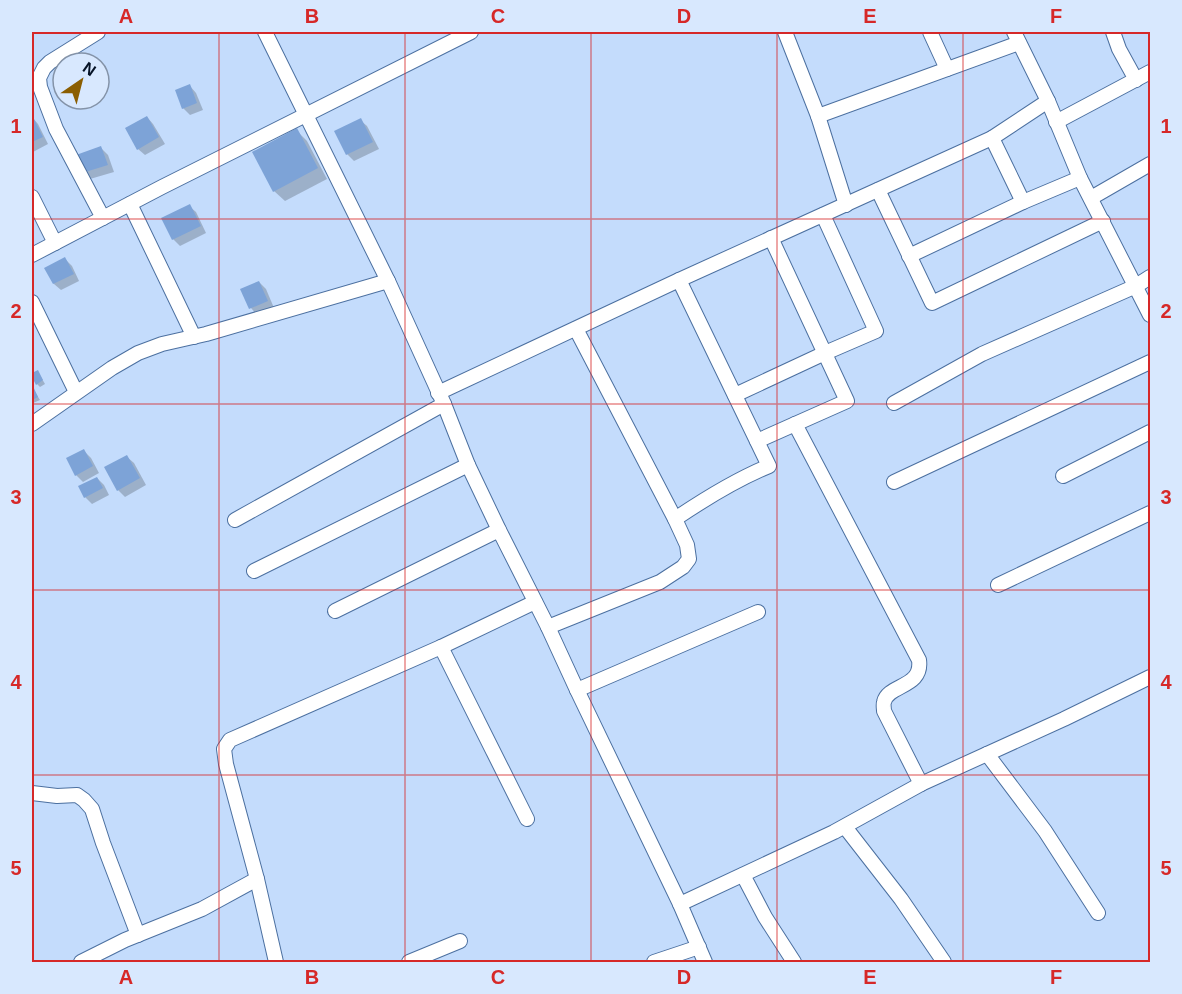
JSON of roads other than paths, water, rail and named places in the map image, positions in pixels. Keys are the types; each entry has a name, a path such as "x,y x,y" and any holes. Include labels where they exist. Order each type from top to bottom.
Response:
{"street":[{"path":"98,32 51,62 44,68 39,78 40,87 56,129 102,218"},
{"path":"265,32 388,281 441,398 468,465 680,904 705,963"},
{"path":"32,255 471,32"},
{"path":"785,32 818,116 846,205"},
{"path":"930,32 947,69"},
{"path":"1113,32 1119,49 1136,80"},
{"path":"818,116 947,69 1016,37 1048,101 1080,178 1150,315"},
{"path":"1056,122 1150,72"},
{"path":"235,520 441,398 576,328 992,138 1048,101"},
{"path":"992,138 1023,202"},
{"path":"1091,198 1150,164"},
{"path":"909,256 1023,202 1080,178"},
{"path":"878,190 932,303 1103,221"},
{"path":"32,197 55,243"},
{"path":"130,204 194,337"},
{"path":"735,395 876,332 824,215"},
{"path":"757,441 847,401 771,238"},
{"path":"894,404 982,354 1136,286 1150,277"},
{"path":"675,519 744,476 769,466 679,280"},
{"path":"32,424 112,368 162,344 194,337 388,281"},
{"path":"32,302 76,392"},
{"path":"548,627 660,582 682,567 689,559 687,545 675,519 576,328"},
{"path":"894,482 1150,362"},
{"path":"795,424 919,660 920,668 917,676 887,696 883,702 885,711 921,784"},
{"path":"1063,476 1150,432"},
{"path":"254,572 468,465"},
{"path":"998,585 1150,513"},
{"path":"335,611 499,530"},
{"path":"276,963 257,879 226,764 224,749 230,740 441,647 535,602"},
{"path":"577,690 758,612"},
{"path":"441,647 527,819"},
{"path":"680,904 845,827 921,784 1150,677"},
{"path":"987,754 1045,831 1098,913"},
{"path":"32,793 77,795 92,809 138,935"},
{"path":"845,827 901,899 944,963"},
{"path":"743,875 765,918 794,963"},
{"path":"81,963 138,935 202,909 257,879"},
{"path":"409,963 459,941"},
{"path":"654,963 699,946"}]}
